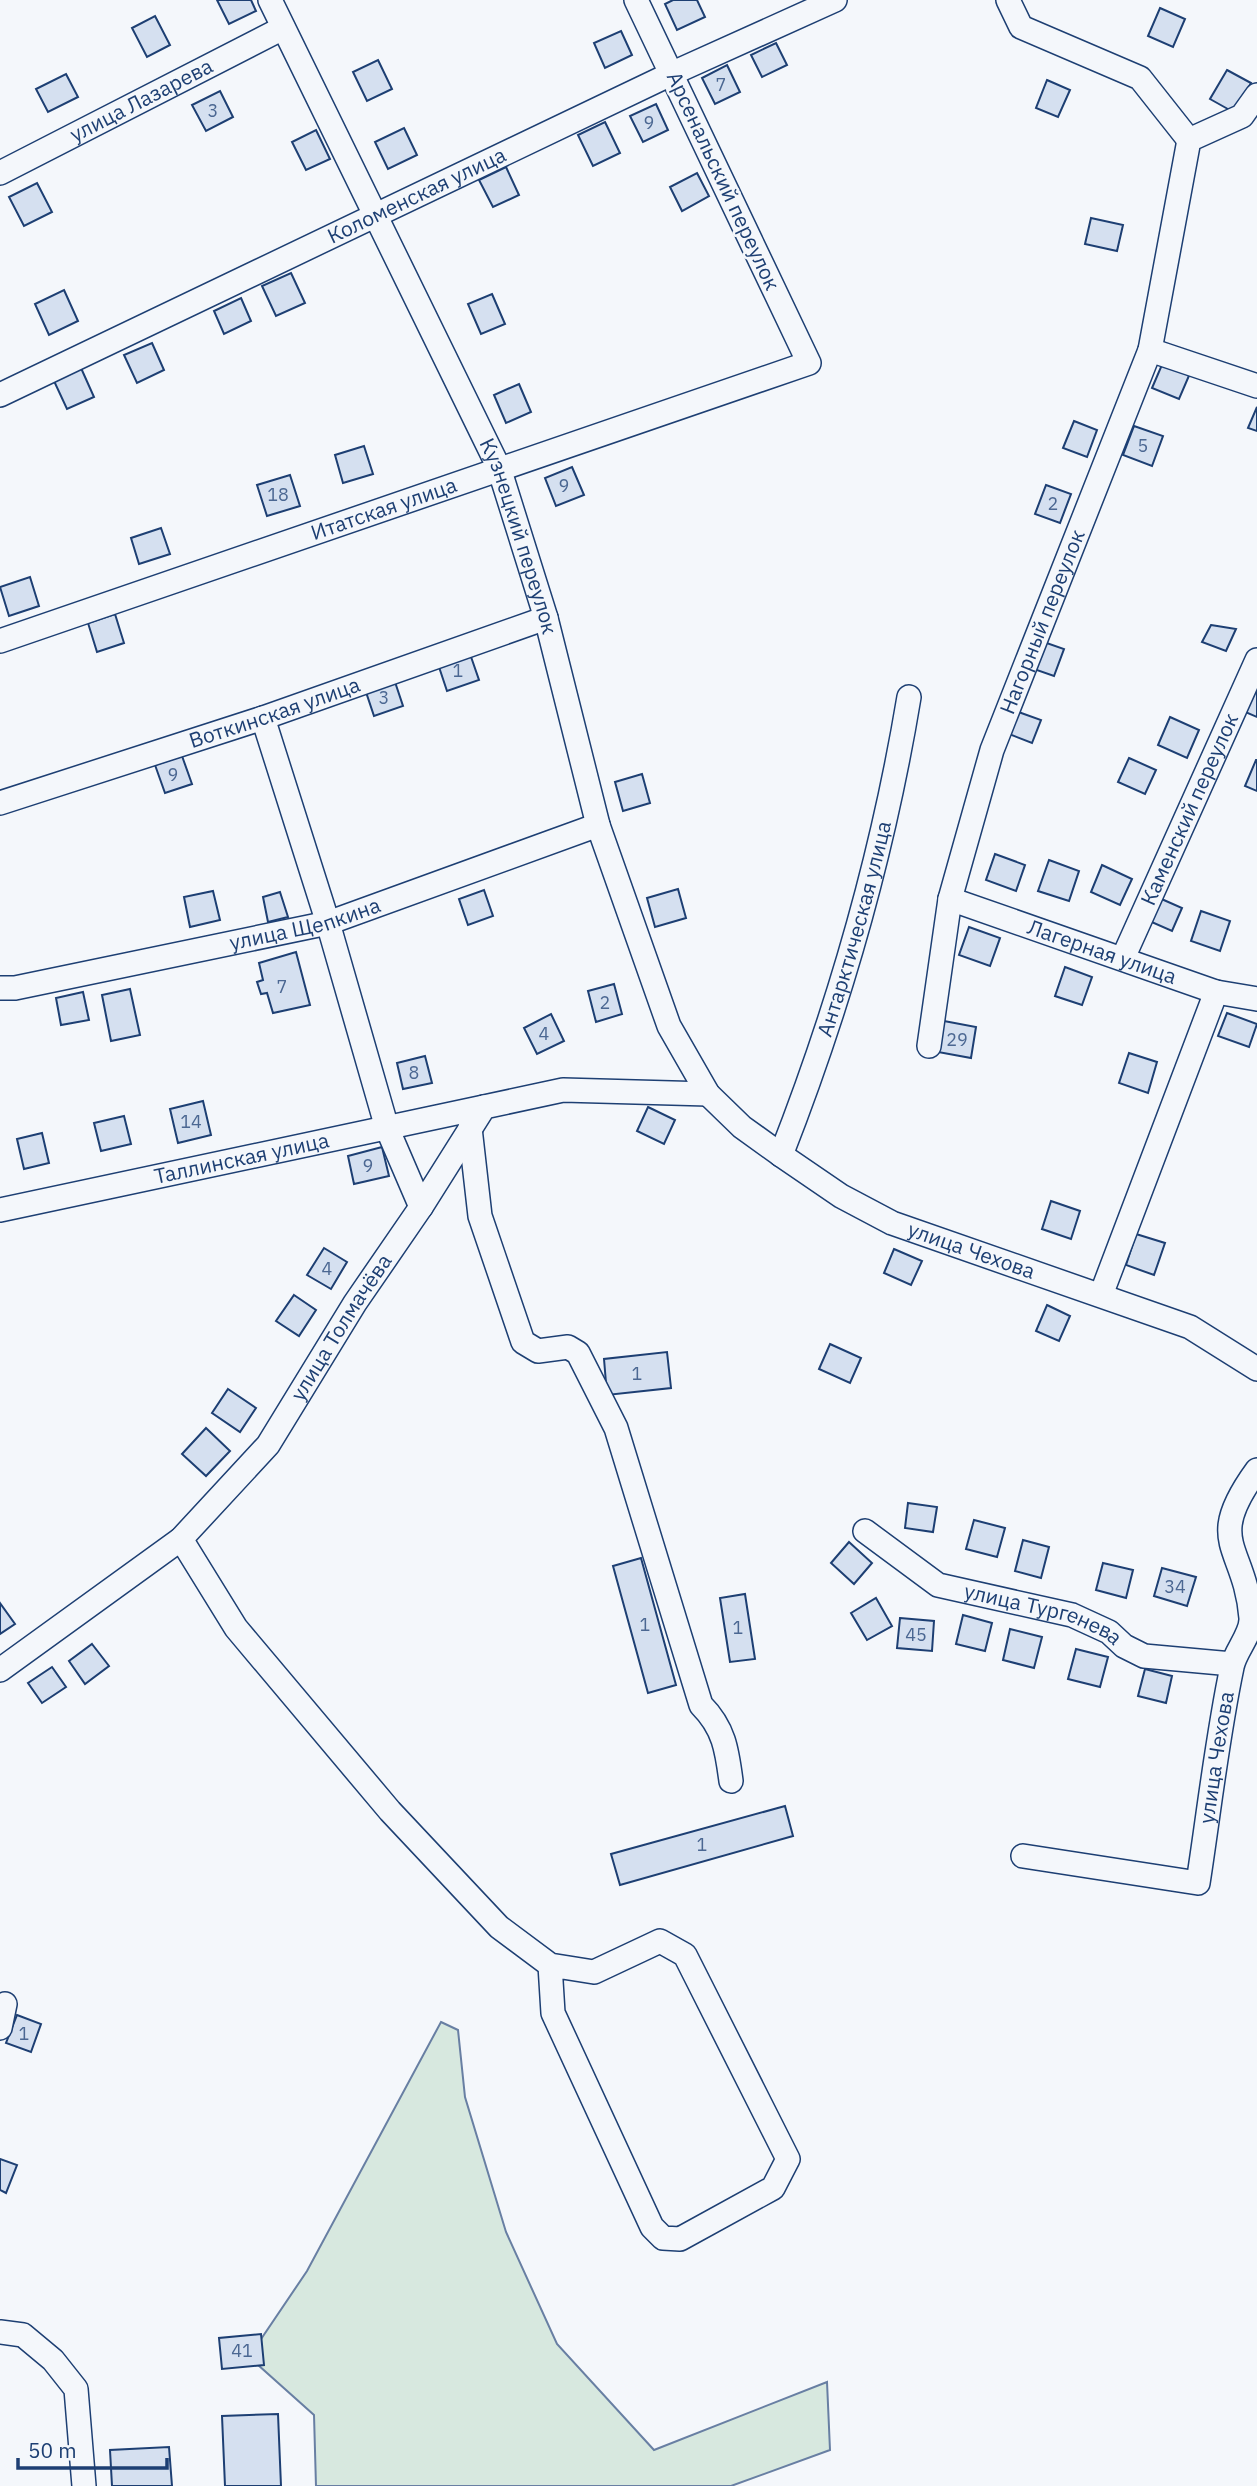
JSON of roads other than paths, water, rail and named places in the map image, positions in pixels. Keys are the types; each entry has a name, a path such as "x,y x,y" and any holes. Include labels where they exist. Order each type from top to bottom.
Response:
{"street":[{"name":"Кузнецкий переулок","path":"270,0 499,468 546,618 598,825 669,1026 708,1094"},
{"name":"Арсенальский переулок","path":"636,0 809,363"},
{"name":"Коломенская улица","path":"0,395 673,73 835,0"},
{"path":"1007,0 1021,27 1140,78 1189,140 1150,350 1257,386"},
{"name":"улица Лазарева","path":"0,173 283,28"},
{"path":"1189,140 1242,116 1257,94"},
{"name":"Нагорный переулок","path":"929,1046 950,899 992,750 1150,350"},
{"name":"Итатская улица","path":"0,641 809,363"},
{"name":"Воткинская улица","path":"0,803 263,718 546,618"},
{"name":"Каменский переулок","path":"1124,958 1257,660"},
{"name":"Антарктическая улица","path":"781,1155 840,988 894,786 909,697"},
{"path":"263,718 328,923 387,1128 421,1207"},
{"name":"улица Щепкина","path":"0,988 15,988 328,923 598,825"},
{"name":"Лагерная улица","path":"950,899 1216,992 1257,999"},
{"path":"1101,1296 1216,992"},
{"path":"484,1107 563,1090 708,1094"},
{"name":"улица Чехова","path":"708,1094 742,1127 781,1155 841,1196 892,1223 1190,1327 1257,1369"},
{"name":"Таллинская улица","path":"0,1210 484,1107"},
{"name":"улица Толмачёва","path":"0,1670 181,1539 268,1445 355,1303 421,1207 484,1107"},
{"path":"470,1128 480,1216 523,1342 538,1351 568,1347 578,1353 616,1429 701,1705 715,1719 725,1740 731,1781"},
{"name":"улица Чехова","path":"1023,1856 1198,1884 1232,1664 1251,1622 1244,1577 1233,1555 1227,1523 1238,1496 1257,1470"},
{"name":"улица Тургенева","path":"865,1531 938,1585 1072,1615 1109,1632 1124,1646 1144,1656 1232,1664"},
{"path":"181,1539 236,1628 390,1811 499,1927 550,1965 594,1972 660,1941 685,1955 788,2159 773,2188 680,2239 663,2238 652,2227 553,2012 550,1965"},
{"path":"0,2028 5,2004"},
{"path":"0,2332 23,2335 53,2360 76,2389 84,2486"}]}
